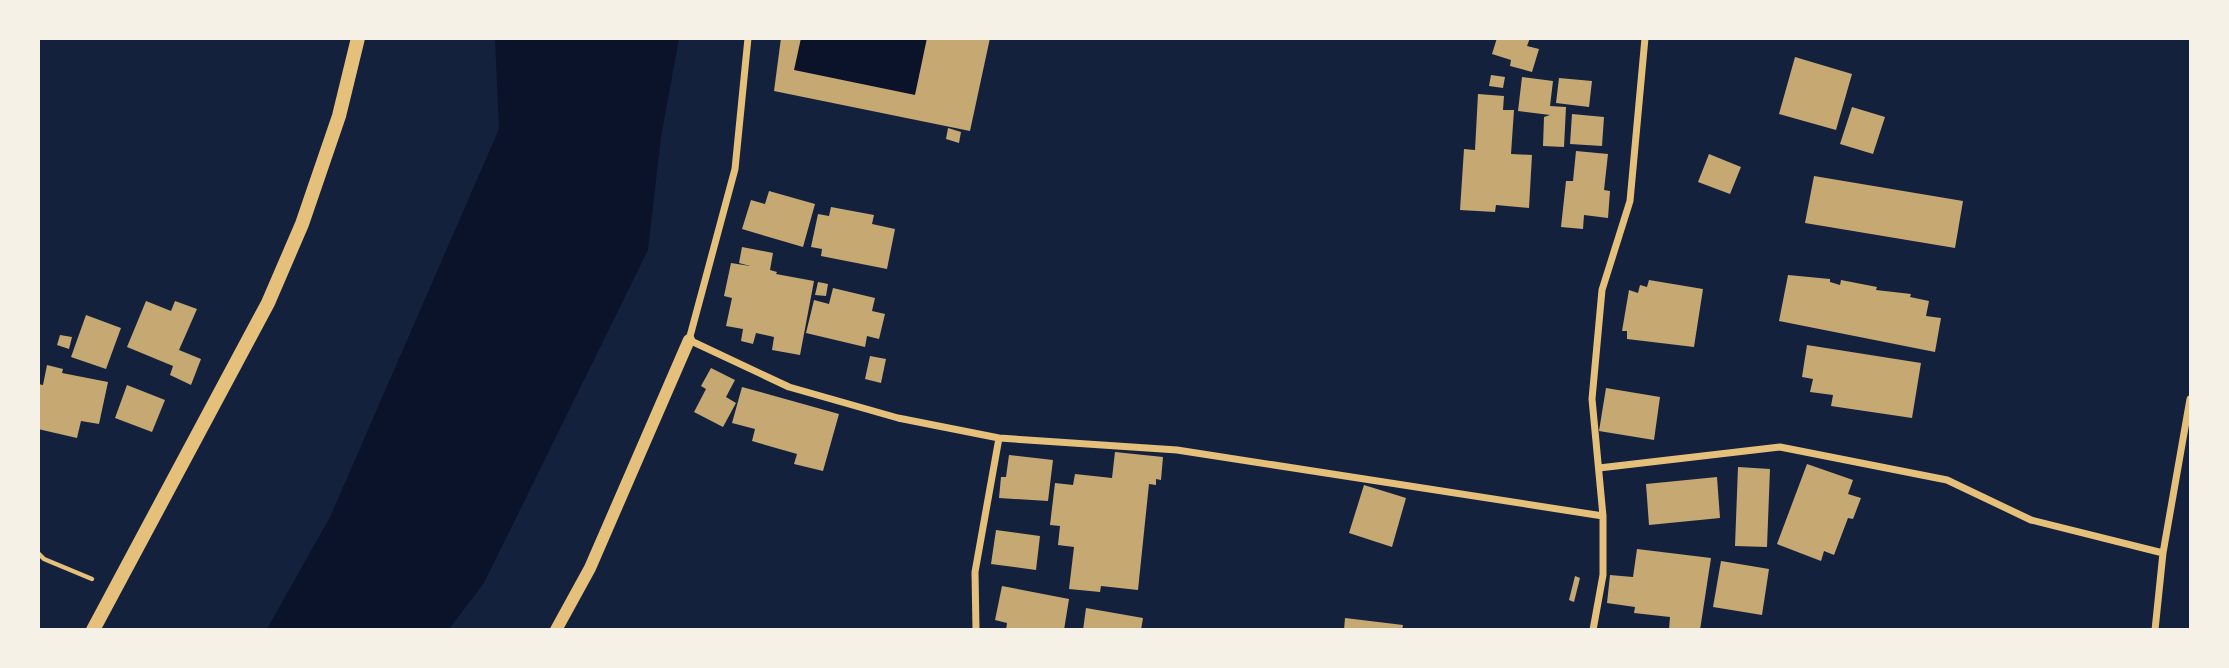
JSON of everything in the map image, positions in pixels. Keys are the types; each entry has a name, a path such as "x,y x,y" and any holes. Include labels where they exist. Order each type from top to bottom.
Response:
{"main road":[{"path":"93,629 268,303 302,224 339,116 358,38"}],"street":[{"path":"556,629 590,568 689,340 735,169 747,38"},
{"path":"1593,629 1603,575 1603,516 1592,399 1602,290 1630,201 1645,38"},
{"path":"689,340 789,387 898,418 999,438 1177,450 1603,516"},
{"path":"2155,629 2163,553 2190,399"},
{"path":"976,629 975,572 999,438"},
{"path":"1599,468 1780,447 1947,480 2031,520 2163,553"}],"path":[{"path":"38,553 44,559 116,589"}],"water":[{"path":"495,39 679,39 661,137 648,250 484,583 449,629 267,629 330,517 499,129"},
{"path":"801,39 927,39 915,95 794,70"}],"building":[{"path":"781,38 801,38 794,70 915,95 927,38 990,38 970,131 774,91"},
{"path":"1497,38 1530,38 1527,46 1539,49 1532,72 1510,66 1511,60 1492,54"},
{"path":"1795,57 1852,74 1836,130 1779,114"},
{"path":"1491,75 1505,77 1503,88 1489,86"},
{"path":"1522,77 1553,81 1550,106 1566,107 1564,147 1543,146 1544,117 1550,115 1518,111"},
{"path":"1559,78 1592,81 1589,107 1556,103"},
{"path":"1478,94 1504,96 1503,110 1514,110 1511,154 1532,155 1529,208 1496,205 1495,212 1460,210 1464,149 1475,150"},
{"path":"1852,107 1885,117 1873,154 1840,144"},
{"path":"1572,114 1604,117 1602,146 1570,144"},
{"path":"948,128 961,132 959,143 946,139"},
{"path":"1576,151 1608,154 1604,190 1610,191 1608,218 1584,215 1583,229 1561,227 1566,181 1573,181"},
{"path":"1709,154 1741,167 1730,194 1698,182"},
{"path":"1814,176 1963,201 1955,248 1805,223"},
{"path":"769,191 815,204 803,247 742,229 751,200 765,204"},
{"path":"831,207 874,215 872,224 895,229 887,269 821,256 822,249 811,247 818,214 829,216"},
{"path":"742,247 773,253 770,270 777,272 776,274 814,281 800,355 772,350 774,337 756,333 753,344 741,341 743,329 726,326 732,298 724,296 731,263 750,266 739,263"},
{"path":"1788,275 1830,279 1830,282 1840,285 1841,280 1877,287 1876,290 1911,294 1910,297 1929,301 1926,316 1941,318 1935,352 1779,321"},
{"path":"1649,280 1703,289 1694,347 1627,339 1627,331 1622,331 1629,290 1638,293 1640,285 1647,287"},
{"path":"818,282 828,284 826,296 815,295"},
{"path":"833,288 875,298 872,311 885,314 879,339 867,336 865,347 806,333 814,300 829,304"},
{"path":"146,301 171,311 175,301 197,309 179,350 201,359 191,385 170,375 173,366 127,347"},
{"path":"86,315 121,328 106,369 71,357"},
{"path":"60,335 72,337 69,349 57,345"},
{"path":"1807,345 1921,363 1912,418 1831,406 1833,395 1810,392 1813,379 1802,377"},
{"path":"870,356 886,359 881,383 865,379"},
{"path":"47,365 63,369 62,373 108,382 99,424 81,421 77,438 38,429 38,384 43,385"},
{"path":"711,368 735,380 726,397 736,403 723,427 694,412 706,389 701,386"},
{"path":"127,385 165,400 152,432 115,418"},
{"path":"742,387 839,414 823,471 794,464 797,454 752,441 755,429 732,423"},
{"path":"1606,388 1660,397 1654,440 1599,431"},
{"path":"1115,452 1163,457 1161,480 1156,479 1156,485 1149,484 1138,590 1101,586 1100,592 1069,589 1074,547 1058,545 1060,526 1050,525 1055,483 1073,485 1075,474 1112,478"},
{"path":"1009,455 1053,460 1048,501 999,498 1001,477 1006,477"},
{"path":"1807,464 1853,480 1848,494 1861,498 1853,519 1848,518 1834,555 1824,551 1821,561 1777,544"},
{"path":"1738,467 1770,469 1767,547 1735,546"},
{"path":"1717,477 1720,518 1649,525 1646,484"},
{"path":"1364,485 1406,498 1392,547 1349,533"},
{"path":"996,530 1040,536 1036,570 991,564"},
{"path":"1637,549 1711,558 1700,630 1669,630 1670,617 1634,613 1635,607 1607,603 1610,575 1633,577"},
{"path":"1721,561 1769,569 1762,615 1713,607"},
{"path":"1575,576 1580,578 1574,602 1569,600"},
{"path":"1002,586 1069,599 1064,630 1006,630 1007,623 995,620"},
{"path":"1086,608 1143,618 1141,630 1083,630"},
{"path":"1345,618 1403,625 1402,630 1344,630"}]}
